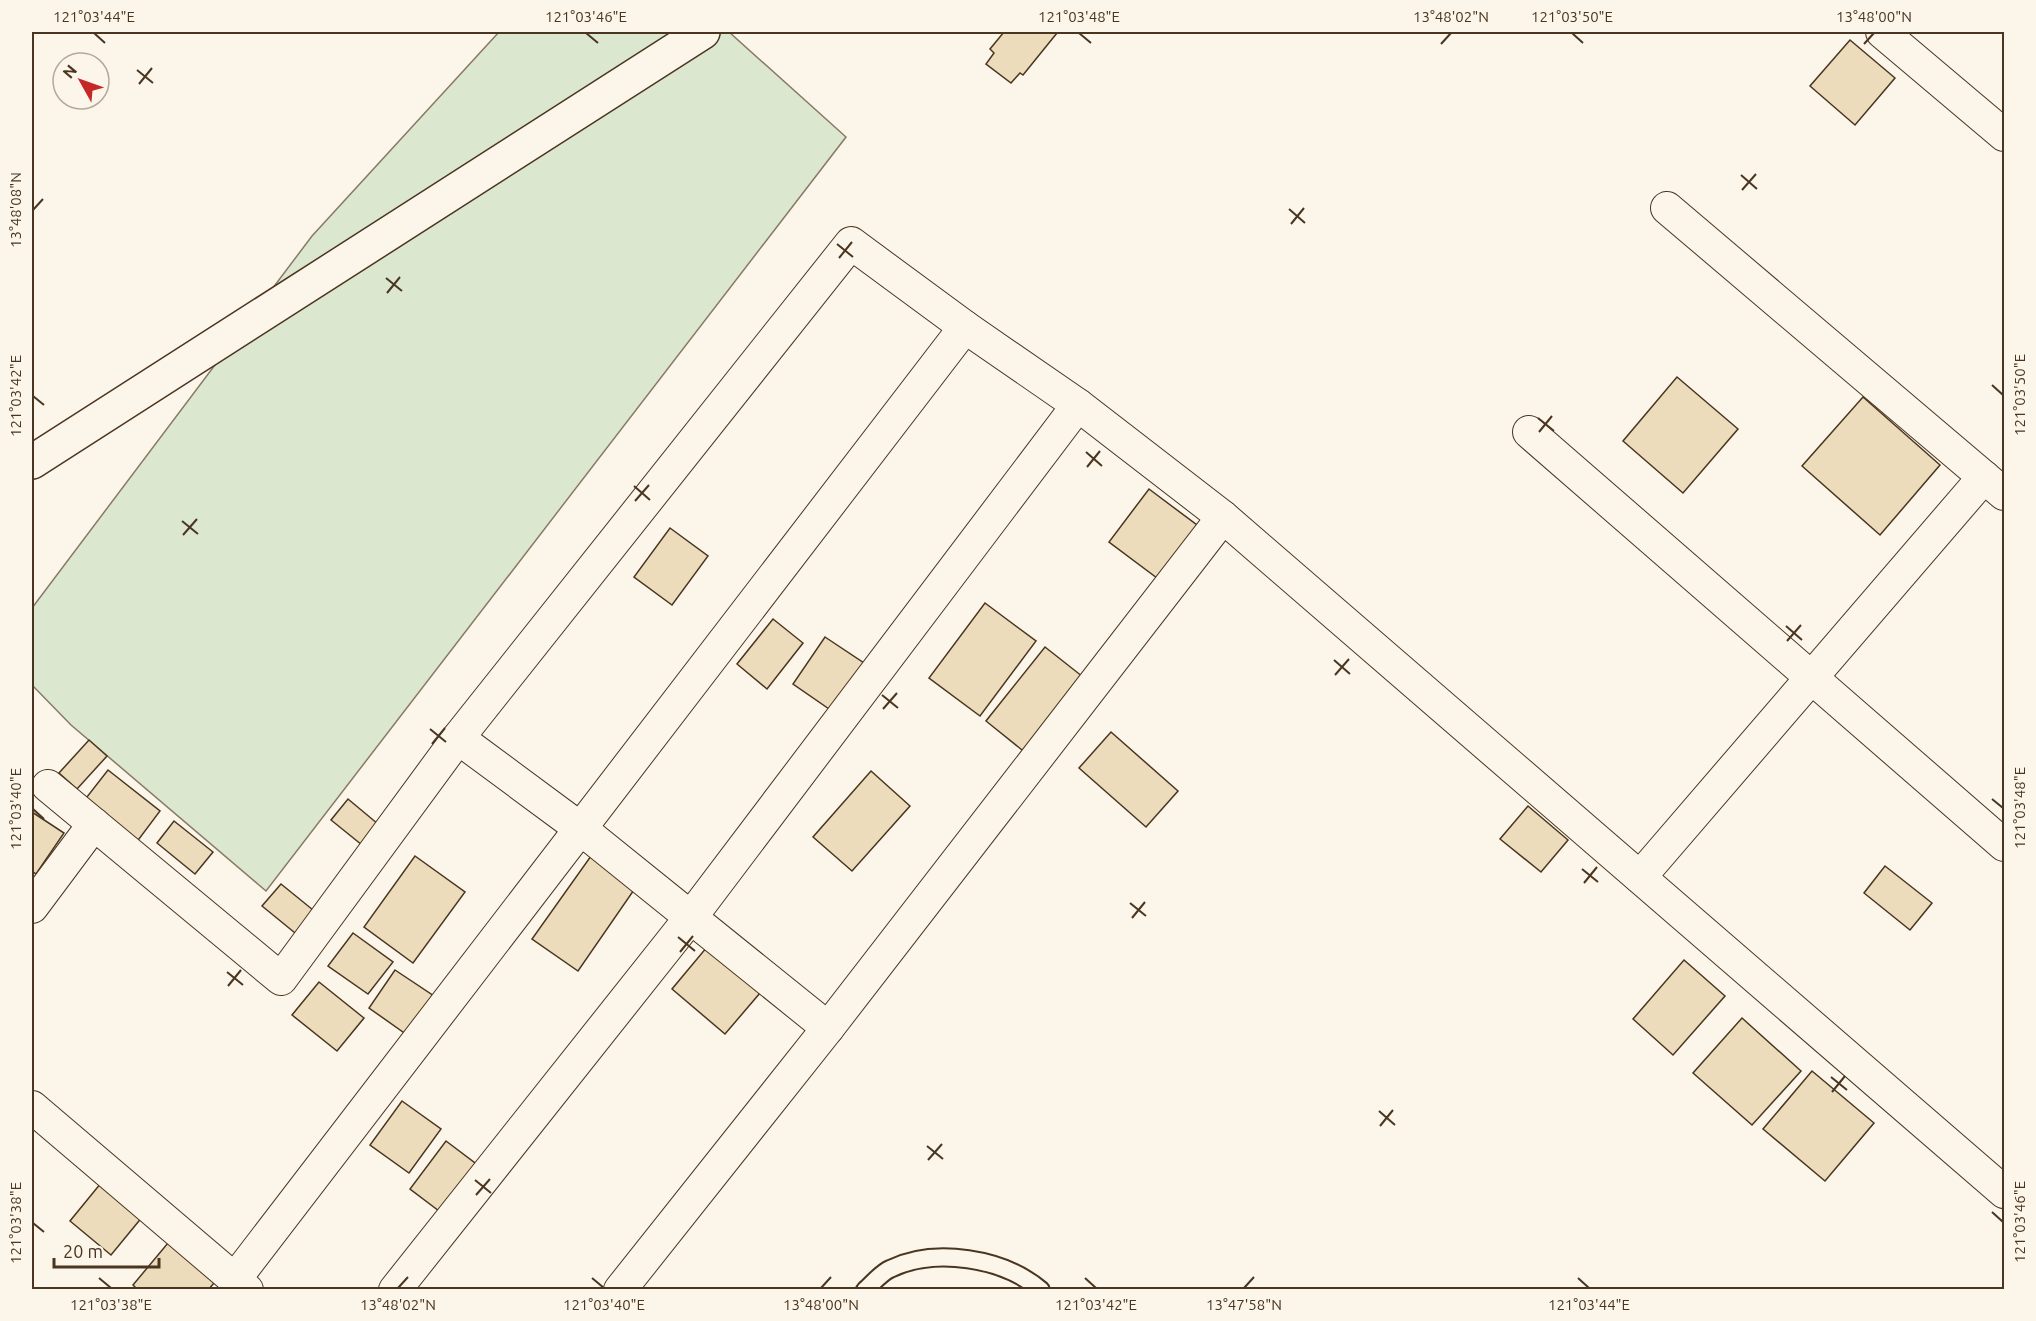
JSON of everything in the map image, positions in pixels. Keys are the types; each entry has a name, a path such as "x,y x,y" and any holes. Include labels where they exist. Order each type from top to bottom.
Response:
{"main road":[{"path":"32,462 703,32"}],"street":[{"path":"1882,32 2004,135"},
{"path":"1640,877 1811,678 1994,486 1667,208"},
{"path":"48,786 281,979 458,738 851,243 965,327 1078,405 1223,517 2004,1192"},
{"path":"32,1107 241,1284 581,829 965,327"},
{"path":"395,1290 691,917 1078,405"},
{"path":"1529,432 2004,845"},
{"path":"620,1290 828,1028 1223,517"},
{"path":"458,738 581,829 828,1028"},
{"path":"32,908 94,824"}],"lane":[{"path":"865,1290 890,1269 932,1258 992,1263 1032,1282 1041,1290"}],"green space":[{"path":"499,32 729,32 846,137 266,891 71,725 32,685 32,608 312,236"}],"building":[{"path":"1004,32 1057,33 1023,75 1020,73 1011,83 986,64 994,53 990,49"},
{"path":"1850,40 1895,78 1855,125 1810,86"},
{"path":"1677,377 1738,429 1683,493 1623,441"},
{"path":"1863,397 1940,465 1880,535 1802,466"},
{"path":"1149,489 1201,528 1161,581 1109,542"},
{"path":"670,528 708,556 672,605 634,577"},
{"path":"985,603 1036,641 980,716 929,678"},
{"path":"773,619 803,643 767,689 737,664"},
{"path":"825,637 864,663 832,711 793,684"},
{"path":"1045,647 1092,684 1032,758 986,721"},
{"path":"1111,732 1178,791 1146,827 1079,768"},
{"path":"89,740 107,756 77,789 59,773"},
{"path":"108,770 160,811 136,843 83,802"},
{"path":"871,771 910,806 852,871 813,837"},
{"path":"348,799 384,829 367,849 331,820"},
{"path":"1528,806 1568,840 1541,872 1500,839"},
{"path":"32,812 64,833 36,874 32,871"},
{"path":"174,821 213,852 195,874 157,843"},
{"path":"415,856 465,892 413,963 364,927"},
{"path":"591,856 636,887 578,971 532,939"},
{"path":"1885,866 1932,903 1910,930 1864,893"},
{"path":"281,884 318,914 300,937 262,906"},
{"path":"353,933 393,962 368,994 328,966"},
{"path":"707,947 760,993 725,1034 672,989"},
{"path":"1684,960 1725,996 1673,1055 1633,1019"},
{"path":"395,970 437,998 410,1037 369,1008"},
{"path":"319,982 364,1018 337,1051 292,1015"},
{"path":"1742,1018 1801,1071 1752,1125 1693,1073"},
{"path":"1812,1071 1874,1123 1825,1181 1763,1129"},
{"path":"402,1101 441,1129 409,1173 370,1145"},
{"path":"446,1141 479,1166 443,1214 410,1189"},
{"path":"101,1183 143,1216 111,1255 70,1221"},
{"path":"173,1237 220,1276 208,1290 138,1290 133,1285"}]}
